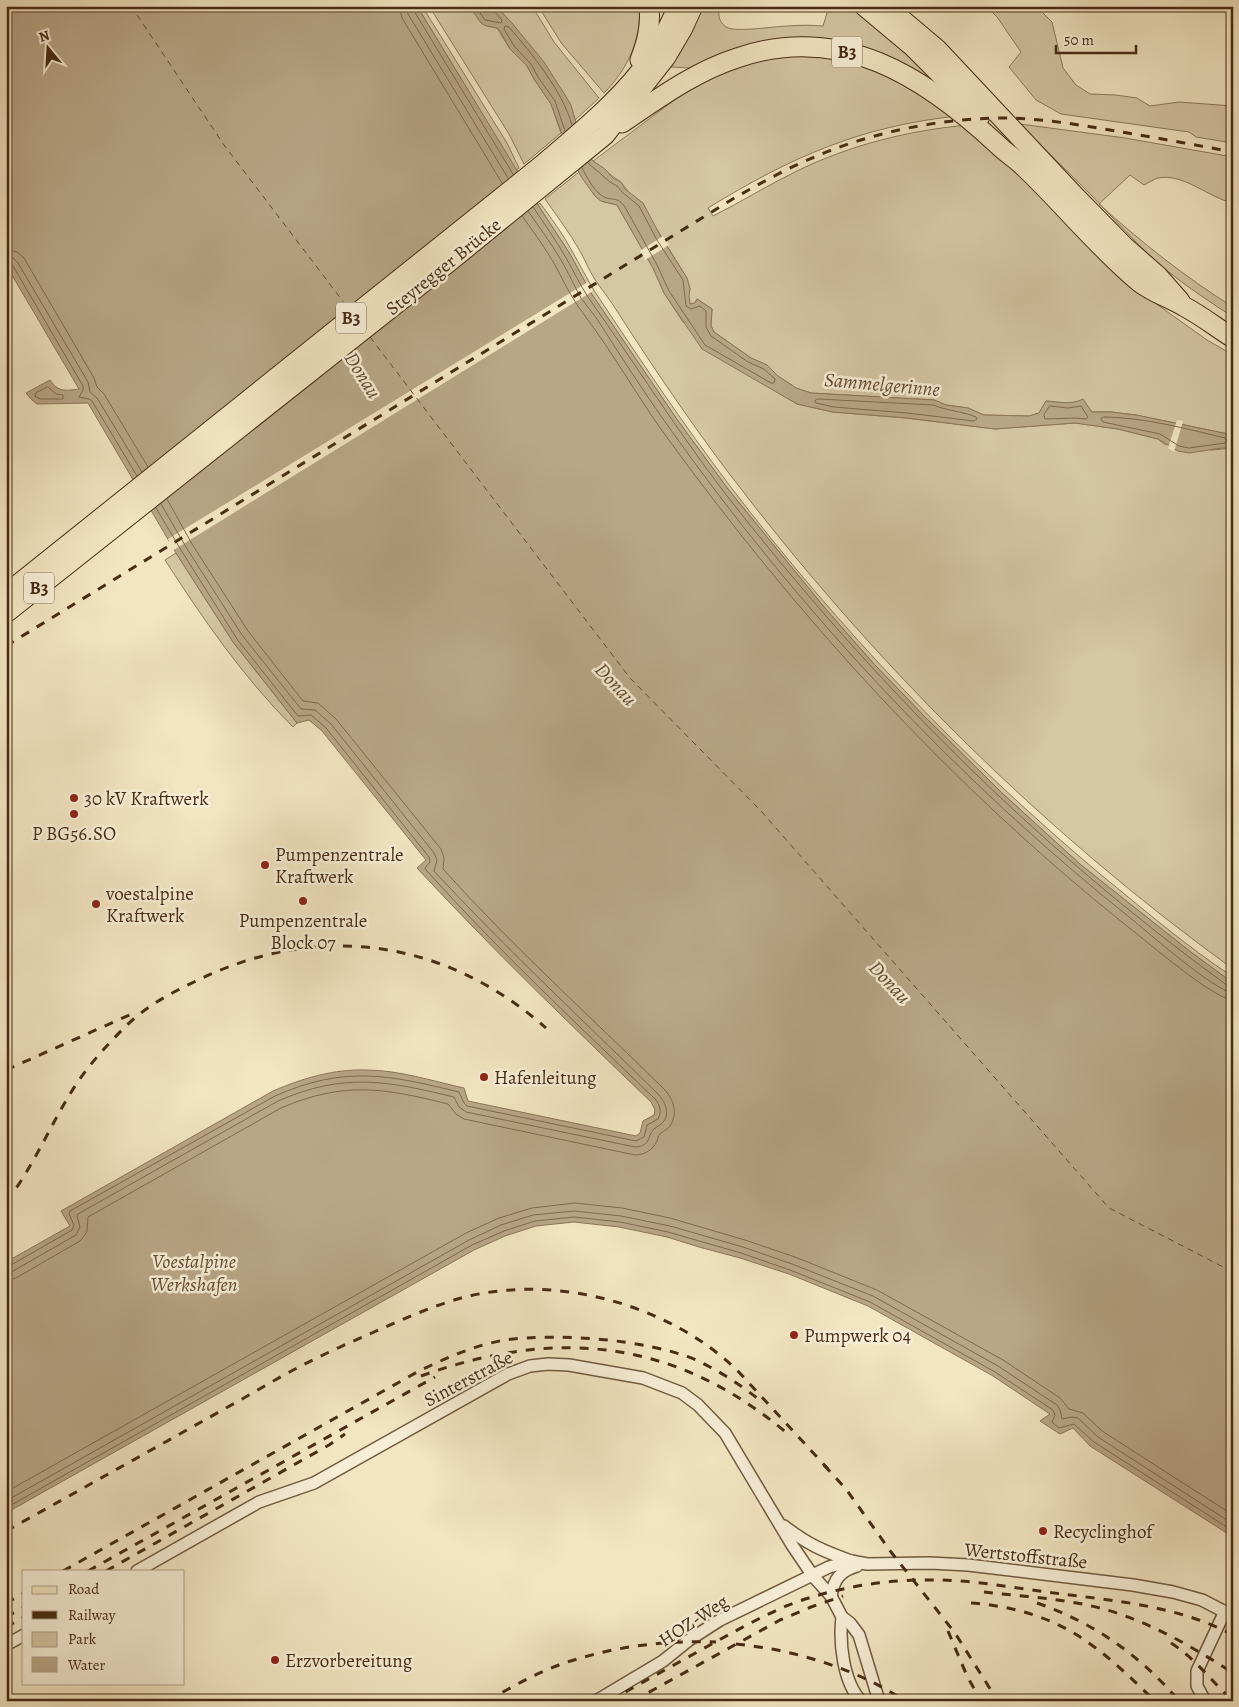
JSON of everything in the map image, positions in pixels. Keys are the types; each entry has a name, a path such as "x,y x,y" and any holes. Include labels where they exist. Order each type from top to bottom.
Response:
{"main road":[{"path":"640,92 649,28 649,6"},
{"name":"B3","path":"640,92 651,58 678,6"},
{"name":"B3","path":"640,92 666,58 693,6"},
{"name":"B3","path":"864,6 913,47 945,78 1005,141 1024,166"},
{"name":"B3","path":"886,6 937,49 1074,195 1125,247 1158,276 1186,307"},
{"name":"B3","path":"640,92 692,78 745,55 785,48 803,47 836,50 886,64 924,85 975,124 1024,166 1109,255 1146,288 1186,307 1233,338"},
{"name":"Steyregger Brücke","path":"68,555 441,268 605,135 640,92"},
{"name":"Steyregger Brücke","path":"68,555 591,123 640,92"},
{"name":"B3","path":"6,594 68,555"},
{"name":"B3","path":"6,613 68,555"}],"street":[{"name":"Sinterstraße","path":"139,1570 259,1502 314,1483 508,1374 530,1366 548,1364 569,1365 643,1378 682,1393 698,1405 725,1433 777,1520 813,1576 831,1596 842,1617"},
{"path":"777,1520 814,1548 851,1561"},
{"name":"Wertstoffstraße","path":"813,1576 829,1567 851,1561 867,1564 930,1563 968,1565 1089,1579 1173,1592 1202,1600 1229,1614"},
{"path":"831,1596 833,1586 839,1575 849,1568 867,1564"},
{"name":"HOZ-Weg","path":"596,1701 663,1661 702,1631 747,1607 813,1576"},
{"path":"1205,1701 1197,1686 1196,1671 1229,1614"},
{"path":"842,1617 842,1637 848,1679 851,1688 861,1701"},
{"path":"842,1617 850,1623 859,1635 879,1701"},
{"path":"6,1645 22,1636"}],"green space":[{"path":"417,6 422,6 507,143 519,168 516,170"},
{"path":"429,6 469,6 484,23 497,28 510,49 527,66 551,104 561,133 524,164 509,134"},
{"path":"496,6 532,6 554,42 599,98 575,120 569,103 552,76 526,40"},
{"path":"538,6 639,6 638,30 631,53 620,74 604,93 562,44"},
{"path":"702,6 720,6 720,20 726,27 731,29 756,29 797,25 823,26 829,6 852,6 870,18 968,109 851,47 692,68 670,67"},
{"path":"986,6 1036,6 1052,22 1063,68 1076,85 1090,94 1137,98 1150,106 1179,102 1233,106 1233,143 1196,137 1189,132 1061,114 1036,100 1009,67 1021,52 997,17"},
{"path":"787,52 863,61 958,116 890,127 858,136 798,159 708,208 713,216 786,176 859,146 903,135 969,125 1148,298 1207,340 1233,355 1233,435 1136,415 1092,412 1083,400 1069,403 1046,401 1039,413 1029,416 984,415 968,408 946,405 934,400 811,393 796,388 778,376 767,365 751,358 714,332 711,326 712,309 697,299 695,303 690,304 688,296 690,289 687,278 658,231 621,182 593,161 700,79 745,63"},
{"path":"1020,124 1125,138 1233,157 1233,203 1177,179 1168,177 1158,178 1144,185 1130,175 1099,204"},
{"path":"579,172 595,196 601,201 617,205 653,268 664,293 683,322 767,386 797,404 833,412 906,418 995,429 1075,423 1118,429 1158,439 1164,444 1212,450 1233,448 1233,969 1093,859 962,739 900,676 840,610 783,542 684,412 594,278 576,244 545,199"},
{"path":"540,203 565,238 595,292 713,463 771,539 858,641 951,738 1049,830 1149,914 1233,977 1233,983 1081,865 1002,793 873,663 824,607 728,489 676,418 591,293 570,254 538,205"},
{"path":"1103,208 1198,284 1233,307 1233,317 1204,298 1158,263"},
{"path":"176,553 233,642 297,723 293,727 257,688 194,604 165,560"}],"water":[{"path":"6,6 417,6 538,205 570,254 591,293 676,418 728,489 824,607 873,663 1002,793 1081,865 1233,983 1233,1537 1090,1446 1073,1428 1060,1434 1040,1421 1050,1414 993,1376 868,1306 789,1274 667,1237 619,1227 574,1222 536,1226 505,1236 474,1250 6,1513 6,1262 70,1226 61,1211 273,1091 307,1078 330,1073 378,1070 415,1076 464,1088 468,1101 636,1136 640,1133 643,1121 654,1115 655,1110 651,1102 503,958 417,868 426,860 322,731 309,720 297,723 233,642 176,553 88,403 37,404 26,393 50,380 56,387 62,390 79,389 6,265"},
{"path":"469,6 496,6 544,62 571,105 578,130 588,154 593,161 605,169 613,178 621,182 625,189 643,203 661,237 687,278 690,289 690,304 695,303 697,299 712,309 711,326 714,332 751,358 767,365 778,376 796,388 811,393 934,400 946,405 968,408 984,415 1029,416 1039,413 1046,401 1069,403 1083,399 1092,412 1136,415 1233,435 1233,448 1189,453 1178,451 1158,439 1118,429 1075,423 995,429 907,418 833,412 797,404 702,349 664,293 653,268 617,205 601,201 582,178 571,158 551,104 527,66 510,49 500,31 497,28 481,23"}],"pier":[{"path":"663,236 669,245 645,260 640,251"},
{"path":"588,282 593,291 172,551 167,542 169,541 168,539"},
{"path":"1177,420 1183,421 1174,452 1168,448"}],"ferry route":[{"path":"131,6 224,145 348,308"},
{"path":"370,337 630,678 761,811 1109,1208 1233,1272"}],"railway":[{"path":"6,646 736,197 786,170 826,152 850,143 899,130 950,121 1001,118 1076,124 1233,152"},
{"path":"6,1202 24,1176 82,1076 118,1035 141,1013 166,996 240,963 286,951 332,946 378,948 422,958 465,974 507,998 546,1028"},
{"path":"6,1070 134,1013"},
{"path":"6,1531 307,1363 408,1317 442,1304 465,1297 505,1290 546,1290 606,1299 656,1317 685,1331 712,1349 737,1370 828,1469"},
{"path":"65,1570 419,1371 461,1352 494,1342 550,1337 602,1340 653,1347 696,1360 728,1378 757,1398"},
{"path":"421,1376 471,1361 520,1351 567,1348 614,1351 659,1361 703,1378 746,1402 788,1434"},
{"path":"90,1570 435,1377"},
{"path":"108,1570 329,1445 345,1434"},
{"path":"824,1465 846,1489 891,1552 955,1633 994,1695"},
{"path":"610,1701 760,1618 786,1606 822,1594 878,1583 915,1580 966,1581 1105,1599 1171,1612 1213,1625 1233,1635"},
{"path":"984,1592 1087,1605 1126,1616 1163,1632 1233,1673"},
{"path":"6,1603 22,1594"},
{"path":"633,1701 780,1620 843,1596"},
{"path":"971,1603 1016,1610 1059,1625 1086,1641 1104,1655 1155,1701"},
{"path":"1037,1603 1077,1620 1115,1642 1149,1669 1179,1701"},
{"path":"6,1617 22,1608"},
{"path":"6,1627 22,1618"},
{"path":"948,1631 967,1676 981,1701"},
{"path":"487,1701 550,1669 597,1654 636,1646 676,1642 716,1642"},
{"path":"1171,1643 1196,1663 1233,1701"},
{"path":"736,1644 780,1651 824,1662 866,1679 905,1701"},
{"path":"713,1701 757,1701"}],"place":[{"name":"30 kV Kraftwerk","path":"74,798"},
{"name":"P BG56.SO","path":"74,814"},
{"name":"Pumpenzentrale Kraftwerk","path":"265,865"},
{"name":"Pumpenzentrale Block 07","path":"303,901"},
{"name":"voestalpine Kraftwerk","path":"96,904"},
{"name":"Hafenleitung","path":"484,1077"},
{"name":"Pumpwerk 04","path":"794,1335"},
{"name":"Recyclinghof","path":"1043,1531"},
{"name":"Erzvorbereitung","path":"275,1660"}],"water label":[{"name":"Donau","path":"363,375"},
{"name":"Sammelgerinne","path":"882,384"},
{"name":"Donau","path":"616,684"},
{"name":"Donau","path":"890,982"},
{"name":"Voestalpine Werkshafen","path":"194,1272"}]}
